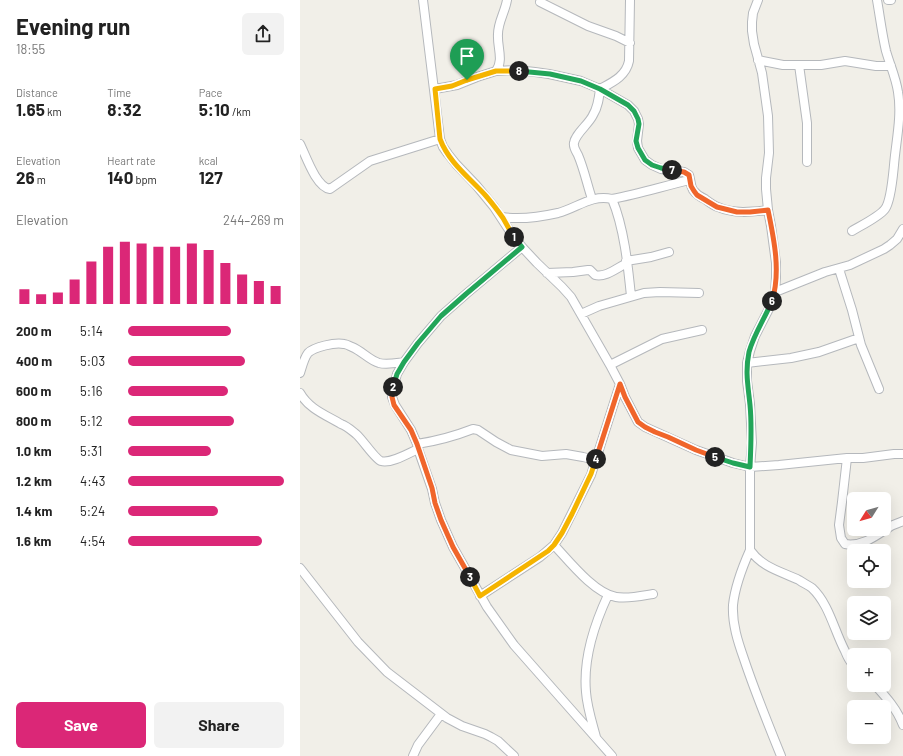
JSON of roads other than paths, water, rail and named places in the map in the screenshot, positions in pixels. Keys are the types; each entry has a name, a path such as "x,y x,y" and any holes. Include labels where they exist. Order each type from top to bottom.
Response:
{"street":[{"path":"423,0 440,139 443,147 456,164 485,195 522,247 571,298 610,365 638,422 655,432 696,450 733,463 750,467 903,454"},
{"path":"496,71 500,62 498,33 507,0"},
{"path":"600,89 624,74 628,66 630,43 630,0"},
{"path":"758,0 753,13 752,22 754,44 763,79 768,116 769,153 766,178 768,210 776,263 776,278 775,292 772,303 755,336 747,363 751,428 750,550 740,574 736,589 733,605 733,618 741,652 752,685 782,756"},
{"path":"852,231 879,215 888,203 899,128 901,93 890,66 877,0"},
{"path":"540,2 588,26 616,36 630,43"},
{"path":"758,60 783,65 821,65 845,61 876,66 890,66"},
{"path":"799,65 807,123 807,162"},
{"path":"435,89 457,85 496,71 518,70 550,74 581,81 600,89 628,105 634,111 639,124 636,141 638,148 645,160 652,165 684,172 689,175 691,186 697,195 717,207 737,212 768,210"},
{"path":"592,199 574,142 576,137 589,123 594,114 600,89"},
{"path":"300,144 314,175 321,184 330,189 370,161 440,139"},
{"path":"502,218 527,218 560,212 592,199 612,199 690,180"},
{"path":"612,199 619,217 631,296"},
{"path":"775,292 825,272 850,265 884,249 897,239 903,229"},
{"path":"522,247 441,316 404,362 397,374 392,397 394,405 411,430 418,446 441,520 453,547 480,596 514,645 612,756"},
{"path":"547,273 590,270 595,275 600,276 626,262 669,252"},
{"path":"839,269 861,345 879,389"},
{"path":"581,314 599,306 644,293 700,293"},
{"path":"610,365 654,342 702,330"},
{"path":"747,363 790,358 819,352 859,338"},
{"path":"300,373 302,364 308,353 314,349 336,344 344,344 353,347 376,362 387,364 404,362"},
{"path":"480,596 540,557 554,545 562,533 591,474 620,384"},
{"path":"300,393 303,399 317,411 343,424 361,438 376,458 381,461 400,457 418,446 446,439 473,429 478,430 511,450 542,456 566,454 596,460"},
{"path":"846,458 839,525 841,538 845,544 852,545 862,543 903,521"},
{"path":"554,545 583,577 608,595 629,598 653,594"},
{"path":"750,550 762,563 812,588 825,606 847,655"},
{"path":"300,568 358,642 387,672 447,718 462,726 491,737 498,741 514,756"},
{"path":"596,738 588,707 585,677 588,651 608,595"},
{"path":"881,692 892,704 903,722"},
{"path":"413,756 418,745 441,714"}]}
